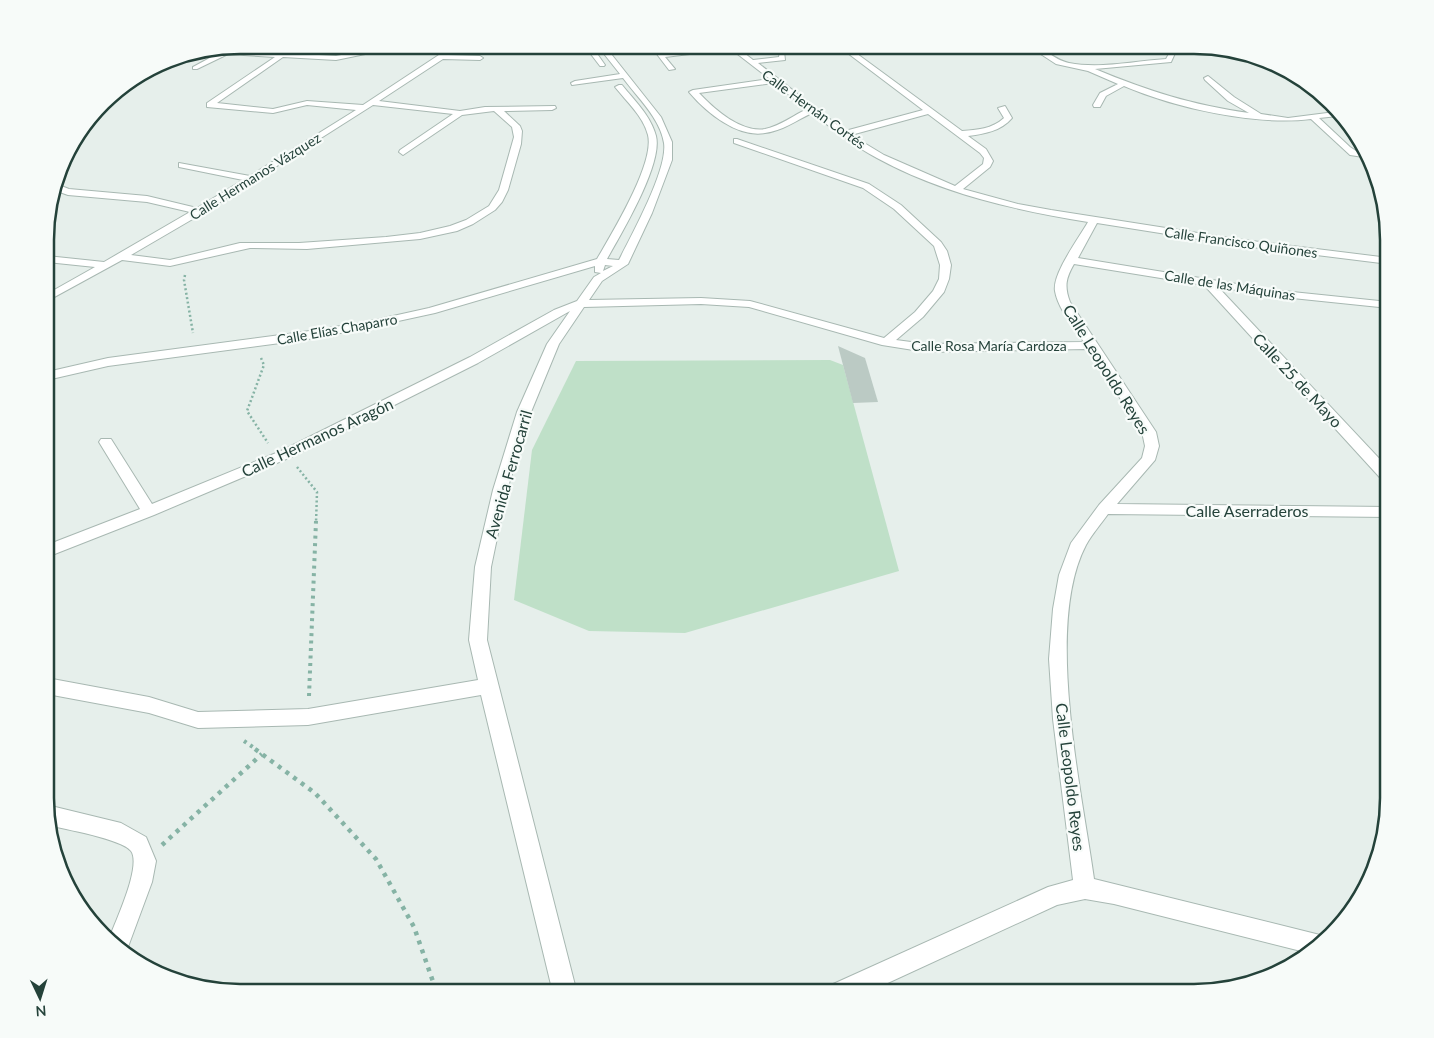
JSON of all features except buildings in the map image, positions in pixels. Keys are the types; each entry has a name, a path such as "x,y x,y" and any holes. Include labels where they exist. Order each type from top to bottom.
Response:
{"street":[{"path":"195,68 222,54"},
{"path":"254,54 336,58 358,54"},
{"name":"Calle Hermanos Vázquez","path":"54,294 123,257 200,211 374,103 446,54"},
{"name":"Avenida Ferrocarril","path":"594,54 644,119 653,143 651,160 601,262 598,278"},
{"path":"607,54 657,117 666,133 668,142 668,160 647,213 623,264"},
{"path":"670,54 662,55 661,57 671,69"},
{"name":"Calle Hernán Cortés","path":"742,54 844,134 888,160 956,190 1016,207 1094,220"},
{"path":"852,54 983,151 989,161 987,165 956,190"},
{"path":"1044,54 1058,63 1082,67 1169,61 1172,54"},
{"path":"751,62 783,55"},
{"path":"280,56 210,104 273,111 307,103 365,108"},
{"path":"442,57 480,58"},
{"path":"1082,67 1122,84 1209,110 1267,119 1288,120 1332,115"},
{"path":"575,83 624,76"},
{"path":"1208,78 1231,100 1267,119"},
{"path":"774,80 693,92 704,104 724,118 738,126 758,132 768,130 811,110"},
{"path":"1097,105 1103,95 1122,84"},
{"path":"374,103 460,113"},
{"path":"403,152 460,113 476,109 552,108"},
{"path":"960,134 984,131 1001,126 1008,118 1002,108"},
{"path":"123,257 161,263 189,260 236,246 305,246 406,238 442,232 467,224 486,213 501,197 510,164 518,147 518,127 496,109"},
{"path":"844,134 929,111"},
{"path":"1314,118 1347,149 1359,155"},
{"path":"651,134 666,133"},
{"path":"737,142 858,182 873,189 903,210 942,250 944,270 941,284 933,299 920,314 886,342"},
{"path":"182,165 252,179"},
{"path":"61,189 76,193 154,200 200,211"},
{"name":"Calle Leopoldo Reyes","path":"1085,888 1062,719 1058,651 1060,609 1067,576 1079,543 1104,509 1148,460 1152,446 1149,432 1064,302 1060,290 1061,278 1094,220"},
{"name":"Calle Francisco Quiñones","path":"1094,220 1236,242 1380,260"},
{"path":"54,260 106,265"},
{"name":"Calle de las Máquinas","path":"1072,260 1282,294 1380,304"},
{"name":"Calle Elías Chaparro","path":"54,374 108,362 254,343 366,325 431,311 601,262 623,264"},
{"name":"Avenida Ferrocarril","path":"563,984 478,640 483,567 500,490 524,412 553,344 598,278 623,264"},
{"name":"Calle 25 de Mayo","path":"1206,282 1380,468"},
{"name":"Calle Rosa María Cardoza","path":"579,304 701,301 750,304 886,342 926,348 1093,345"},
{"name":"Calle Hermanos Aragón","path":"54,548 286,454 474,360 558,312 579,304"},
{"path":"106,442 149,511"},
{"name":"Calle Aserraderos","path":"1104,509 1380,512"},
{"path":"54,687 149,705 198,720 308,717 488,686"},
{"path":"55,817 121,833 139,844 145,861 141,882 120,940"},
{"path":"860,984 1056,895 1085,888 1136,898 1311,943"}],"path":[{"path":"189,260 184,280 196,351"},
{"path":"254,343 264,365 247,411 267,442 286,454 317,492 308,717"},
{"path":"240,740 315,793 376,859 414,927 434,984"},
{"path":"145,861 262,754"}],"green space":[{"path":"830,360 843,365 899,571 685,633 589,631 514,600 532,450 576,361"}]}
